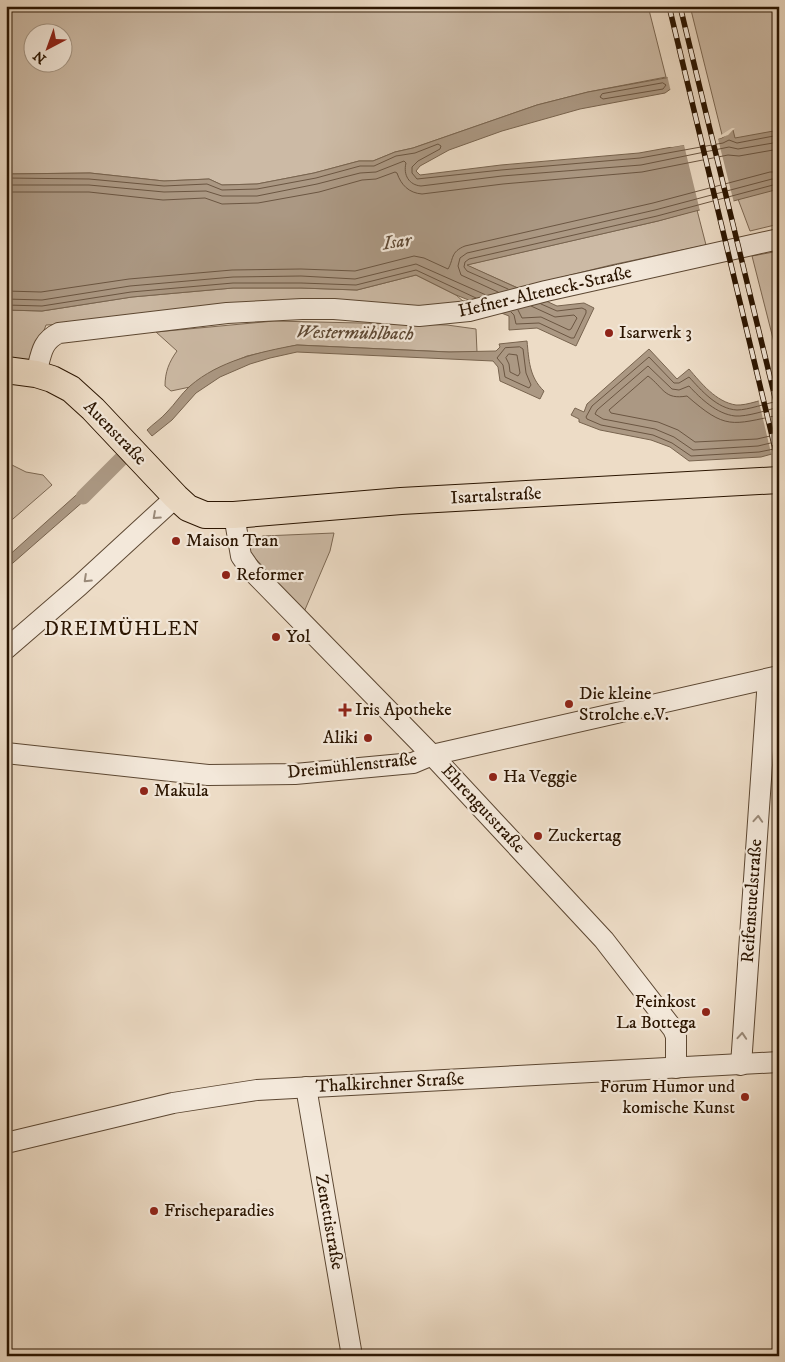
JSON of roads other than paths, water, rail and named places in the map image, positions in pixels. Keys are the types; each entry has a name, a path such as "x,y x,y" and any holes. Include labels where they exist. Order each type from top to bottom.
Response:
{"main road":[{"name":"Auenstraße","path":"6,370 36,374 52,379 71,389 93,409 188,508 195,511 224,515"},
{"name":"Isartalstraße","path":"224,515 408,501 779,480"}],"street":[{"name":"Hefner-Alteneck-Straße","path":"36,374 44,345 50,337 59,333 227,313 334,309 419,316 480,309 546,291 779,239"},
{"path":"6,649 79,586 176,497"},
{"name":"Ehrengutstraße","path":"224,515 241,556 250,569 432,755 604,940 653,1001 675,1033 676,1068"},
{"name":"Dreimühlenstraße","path":"6,753 208,775 295,774 412,762 432,755 774,677"},
{"name":"Reifenstuelstraße","path":"741,1065 774,677"},
{"name":"Thalkirchner Straße","path":"6,1143 173,1103 257,1090 779,1062"},
{"name":"Zenettistraße","path":"306,1087 352,1356"}],"water":[{"name":"Isar","path":"693,73 665,93 580,109 502,131 449,150 420,166 416,171 420,175 501,165 639,153 722,138 733,130 735,138 779,130 779,194 775,190 658,221 467,265 557,306 584,303 594,308 576,346 537,328 509,330 509,316 456,295 416,275 357,290 233,288 132,297 42,311 6,310 6,174 90,173 164,181 209,179 222,185 257,184 314,173 359,161 373,161 537,105 588,92"},
{"path":"527,341 529,361 535,380 544,391 540,399 500,381 498,367 493,361 297,352 250,364 220,377 196,393 172,420 152,436 147,430 165,415 187,389 201,377 227,364 268,351 297,345 449,352 496,351 500,347 499,344"},
{"path":"649,349 677,379 689,369 710,391 729,403 736,405 745,404 779,395 779,452 761,457 689,461 670,447 651,440 600,430 579,422 579,419 571,415 575,408 584,412 587,404"},
{"path":"94,479 101,486 6,569 6,558"}],"waterway":[{"name":"Westermühlbach","path":"83,497 121,459"}],"railway":[{"path":"669,6 779,465"},
{"path":"680,6 779,414"}],"place":[{"name":"Isarwerk 3","path":"609,333"},
{"name":"Maison Tran","path":"176,541"},
{"name":"Reformer","path":"226,575"},
{"name":"Yol","path":"276,637"},
{"name":"Die kleine Strolche e.V.","path":"569,704"},
{"name":"Iris Apotheke","path":"345,710"},
{"name":"Aliki","path":"368,738"},
{"name":"Ha Veggie","path":"493,777"},
{"name":"Makula","path":"144,791"},
{"name":"Zuckertag","path":"538,836"},
{"name":"Feinkost La Bottega","path":"706,1012"},
{"name":"Forum Humor und komische Kunst","path":"745,1097"},
{"name":"Frischeparadies","path":"154,1211"}],"district":[{"name":"DREIMÜHLEN","path":"122,629"}]}
